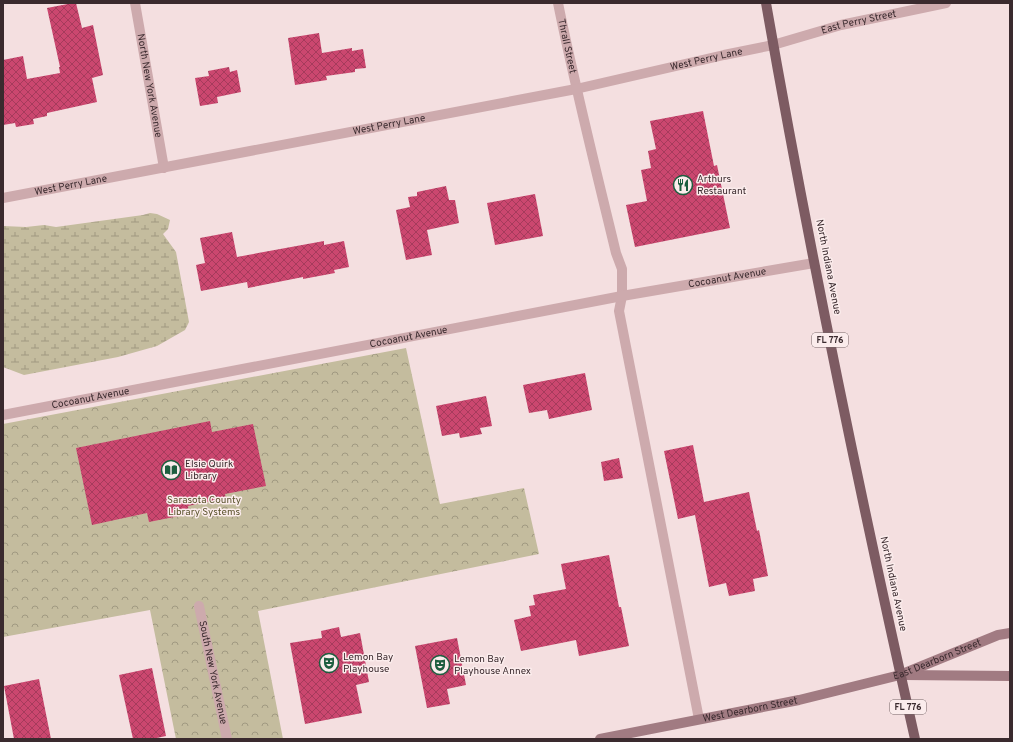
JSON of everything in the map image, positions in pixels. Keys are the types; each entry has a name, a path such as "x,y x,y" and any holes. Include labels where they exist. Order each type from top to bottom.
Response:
{"main road":[{"name":"North Indiana Avenue","path":"766,3 814,263 872,547 900,675"},
{"name":"FL 776","path":"900,675 915,739"}],"street":[{"name":"North New York Avenue","path":"135,3 164,168"},
{"name":"Thrall Street","path":"558,3 576,89 616,253 622,269 622,296 619,311 700,719"},
{"name":"East Perry Street","path":"773,45 841,25 946,3"},
{"name":"West Perry Lane","path":"3,198 576,89 724,54 773,45"},
{"name":"Cocoanut Avenue","path":"3,415 622,296 814,263"},
{"name":"South New York Avenue","path":"199,606 227,739"},
{"name":"East Dearborn Street","path":"900,675 998,635 1010,633"},
{"name":"East Dearborn Street","path":"900,675 1010,676"},
{"name":"West Dearborn Street","path":"600,739 798,700 900,675"}],"green space":[{"path":"150,213 157,214 170,220 168,229 163,234 176,252 189,322 185,330 157,346 118,357 24,375 3,367 3,226 26,227 44,225 56,227"},
{"name":"Sarasota County Library Systems","path":"406,348 440,504 524,488 539,554 258,611 283,739 176,739 150,610 3,637 3,424"}],"building":[{"path":"76,3 82,28 93,25 103,75 92,78 97,102 47,113 47,116 33,119 34,124 16,127 15,123 3,125 3,60 23,56 27,79 60,73 47,8"},
{"path":"319,33 322,53 352,48 352,51 363,49 366,68 355,69 355,72 326,76 327,80 295,85 288,38"},
{"path":"229,67 230,72 237,70 241,92 217,97 218,103 200,106 195,78 209,76 208,71"},
{"name":"Arthurs Restaurant","path":"703,111 714,166 717,165 730,228 635,247 626,205 647,201 641,170 651,168 648,151 656,149 650,121"},
{"path":"446,186 449,200 455,200 459,223 427,230 432,255 406,260 396,210 410,207 408,197 417,196 417,192"},
{"path":"535,194 543,236 495,245 487,203"},
{"path":"232,232 237,257 324,241 324,245 344,241 349,267 334,270 335,273 303,279 303,277 248,288 247,282 201,291 196,265 205,263 200,238"},
{"path":"585,373 592,410 549,419 547,410 529,413 523,385"},
{"path":"486,396 492,426 480,428 482,434 460,438 459,433 442,436 436,406"},
{"name":"Elsie Quirk Library","path":"210,421 212,432 253,424 266,486 225,494 226,498 188,506 189,514 149,522 147,513 92,525 76,448"},
{"path":"693,445 704,502 749,492 757,531 759,530 768,576 753,579 755,591 729,596 726,583 709,587 695,515 678,519 664,451"},
{"path":"619,458 623,478 604,481 601,462"},
{"path":"609,555 619,607 621,607 629,646 579,656 576,640 521,651 514,620 531,616 529,606 535,605 533,595 566,589 561,564"},
{"name":"Lemon Bay Playhouse","path":"339,627 341,637 360,633 369,682 356,685 362,713 305,724 290,643 322,638 321,631"},
{"name":"Lemon Bay Playhouse Annex","path":"457,638 466,685 447,689 450,704 427,708 415,646"},
{"path":"152,668 166,736 152,739 133,739 119,675"},
{"path":"39,679 51,739 14,739 4,686"}],"place":[{"name":"Arthurs Restaurant","path":"683,185"},
{"name":"Elsie Quirk Library","path":"171,470"},
{"name":"Lemon Bay Playhouse","path":"329,663"},
{"name":"Lemon Bay Playhouse Annex","path":"440,665"}]}
